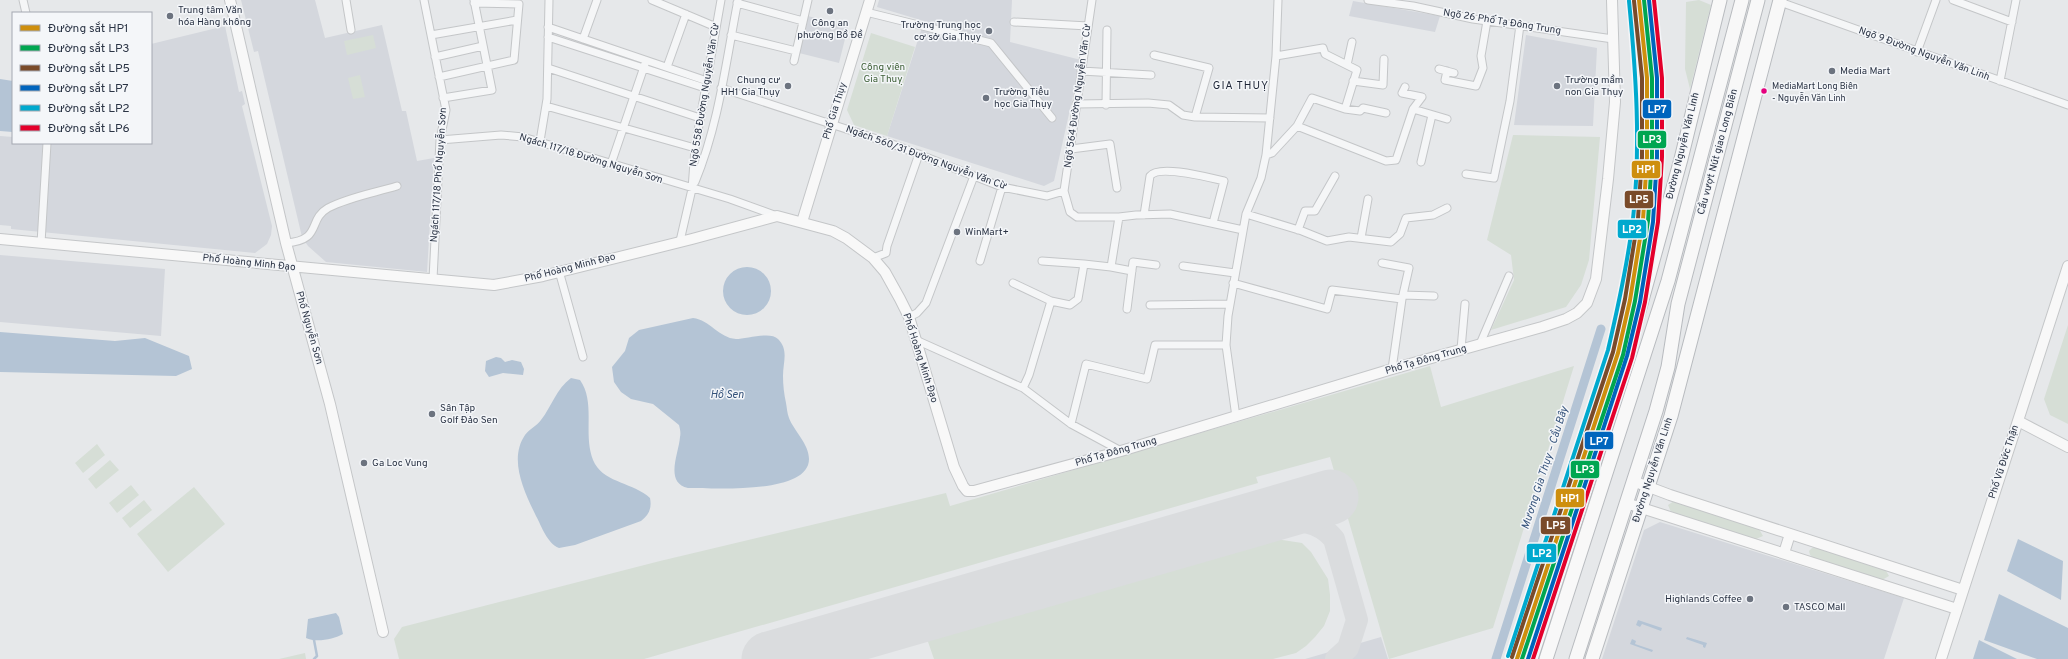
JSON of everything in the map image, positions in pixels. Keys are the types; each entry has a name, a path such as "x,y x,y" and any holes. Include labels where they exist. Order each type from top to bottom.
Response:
{"highway":[{"name":"Đường Nguyễn Văn Linh","path":"1531,659 1615,398 1681,159 1720,0"},
{"name":"Cầu vượt Nút giao Long Biên","path":"1564,603 1668,281 1742,0"},
{"name":"Cầu vượt Nút giao Long Biên","path":"1678,304 1758,0"},
{"name":"Đường Nguyễn Văn Linh","path":"1592,659 1671,416 1781,1"},
{"name":"Đường Nguyễn Văn Linh","path":"1576,659 1668,367 1678,304"},
{"path":"1668,367 1700,307"},
{"path":"1546,659 1564,603 1551,598"}],"street":[{"path":"23,0 26,12"},
{"name":"Phố Nguyễn Sơn","path":"230,0 286,243 330,404 383,632"},
{"path":"346,0 351,30"},
{"name":"Ngách 117/18 Phố Nguyễn Sơn","path":"424,0 446,110 440,140 433,279"},
{"path":"540,142 546,106 549,0"},
{"path":"583,39 597,0"},
{"name":"Ngõ 558 Đường Nguyễn Văn Cừ","path":"692,189 695,148 721,0"},
{"path":"794,61 808,0"},
{"name":"Phố Gia Thụy","path":"802,222 831,123 870,0"},
{"name":"Ngõ 564 Đường Nguyễn Văn Cừ","path":"1064,191 1092,0"},
{"path":"1236,417 1226,345 1230,304 1246,214 1261,178 1266,154 1276,56 1278,0"},
{"name":"Ngõ 26 Phố Tạ Đông Trung","path":"1368,0 1413,6 1449,15 1613,40"},
{"name":"Phố Tạ Đông Trung","path":"967,491 980,490 1121,451 1392,369 1566,319 1577,313 1587,303 1595,286 1608,179 1614,102 1612,0"},
{"path":"1917,52 1936,0"},
{"path":"1953,0 2012,22"},
{"path":"2000,81 2016,0"},
{"path":"655,1 716,27"},
{"name":"Ngõ 9 Đường Nguyễn Văn Linh","path":"1781,1 1917,52 2068,105"},
{"path":"439,77 487,66 514,60 519,4 474,2 479,27 483,46 487,66 492,90 443,98"},
{"path":"680,242 692,189 708,152 738,2 803,21"},
{"path":"866,12 991,43 1052,118"},
{"path":"667,67 686,14"},
{"path":"431,35 517,20"},
{"path":"1439,69 1451,72 1445,80 1476,86 1482,68 1481,56 1487,21"},
{"path":"1014,22 1088,26"},
{"path":"1466,174 1494,178 1508,108 1520,25"},
{"path":"548,27 667,67 706,85"},
{"path":"1106,105 1107,30"},
{"path":"731,35 796,51"},
{"path":"548,37 644,68 706,85"},
{"path":"1347,65 1352,42"},
{"path":"435,57 483,46"},
{"path":"1276,56 1323,48 1326,54 1357,70 1345,109"},
{"path":"1154,55 1209,68 1195,118"},
{"path":"1353,81 1383,85 1384,59"},
{"path":"611,164 646,60"},
{"path":"548,68 700,118"},
{"path":"1081,72 1151,75"},
{"path":"1297,126 1386,161 1396,160 1414,109 1422,96 1402,93 1405,87"},
{"name":"Ngách 560/31 Đường Nguyễn Văn Cừ","path":"722,88 831,123 919,154 1002,187 1047,196 1064,191"},
{"path":"1266,154 1272,153 1297,126 1312,98 1345,109 1360,111 1363,108 1386,113"},
{"path":"1076,104 1169,105 1183,115 1195,118 1270,118"},
{"path":"546,106 695,148"},
{"path":"1414,109 1446,119"},
{"path":"1421,162 1432,115"},
{"name":"Ngách 117/18 Đường Nguyễn Sơn","path":"440,140 501,135 540,142 744,204 777,216"},
{"path":"42,244 48,144"},
{"path":"1071,149 1110,144 1117,188"},
{"path":"873,258 886,254 887,246 919,154"},
{"path":"1144,215 1150,176 1153,172 1160,171 1184,173 1224,181 1213,223"},
{"path":"909,317 917,313 926,303 974,176"},
{"path":"1298,230 1305,211 1314,211 1335,176"},
{"path":"286,243 298,242 310,235 319,217 328,209 339,203 397,186"},
{"path":"980,261 1002,187"},
{"path":"1064,191 1070,212 1077,217 1119,218 1170,214 1243,230"},
{"path":"1362,238 1368,199"},
{"path":"1246,214 1298,230 1327,241 1350,237 1391,242 1400,234 1406,218 1434,215 1447,208"},
{"name":"Phố Hoàng Minh Đạo","path":"0,239 494,285 680,242 777,216 802,222 833,231 846,238 873,258 890,280 909,317 954,467 967,491"},
{"path":"1111,267 1119,218"},
{"path":"1042,261 1111,267 1132,272"},
{"path":"1127,309 1133,262 1156,265"},
{"path":"1382,263 1409,268 1402,297 1392,369"},
{"path":"1013,283 1051,301 1070,305 1078,299 1084,264"},
{"path":"1183,266 1235,273"},
{"name":"Phố Vũ Đức Thận","path":"1941,659 2068,266"},
{"path":"559,271 583,357"},
{"path":"1480,344 1509,276"},
{"path":"1233,284 1327,309 1332,290 1402,297 1434,296"},
{"path":"1023,388 1029,375 1051,301"},
{"path":"1150,305 1230,304"},
{"path":"1461,349 1465,304"},
{"path":"916,340 1023,388 1071,424 1121,451"},
{"path":"1071,424 1086,364 1147,380 1155,345 1226,345"},
{"path":"2018,421 2068,446"},
{"path":"1633,481 1670,495 1963,590"},
{"path":"1626,503 1957,609"},
{"path":"1784,553 1790,534"}],"shaded area":[{"path":"241,0 315,0 325,38 382,25 402,111 406,111 417,161 434,158 427,272 326,262 308,246 302,237 258,51 254,52"},
{"name":"Trường Tiểu học Gia Thụy","path":"879,0 1012,0 1010,42 1081,60 1054,181 1044,186 887,136 924,21 877,7"},
{"path":"1353,1 1440,16 1435,32 1349,16"},
{"path":"808,16 848,27 839,63 799,53"},
{"path":"225,26 239,92 242,91 245,104 242,106 272,226 271,235 267,244 255,253 11,229 11,226 0,225 0,136 12,137 12,144 152,144 152,44"},
{"name":"Trường mầm non Gia Thụy","path":"1526,35 1597,48 1593,126 1514,125"},
{"path":"0,255 165,269 161,336 0,322"},
{"path":"1660,522 1904,598 1884,659 1602,659 1644,530"},
{"path":"1381,637 1388,659 1305,659"}],"green space":[{"path":"1699,0 1711,5 1690,89 1685,69 1686,2"},
{"name":"Công viên Gia Thuỵ","path":"871,33 915,47 887,136 854,125 847,110"},
{"path":"373,35 376,48 347,55 344,41"},
{"path":"360,75 365,97 353,99 348,78"},
{"path":"1513,135 1600,137 1589,260 1581,285 1566,307 1491,330 1514,280 1511,255 1487,240"},
{"path":"2068,325 2068,424 2050,415 2044,399"},
{"path":"1430,366 1441,407 1574,366 1493,628 1389,659 1330,457 1256,477 1258,483 644,659 399,659 394,639 402,627 660,561 946,493 950,506"},
{"path":"97,444 105,455 83,473 75,463"},
{"path":"110,460 119,470 96,489 88,479"},
{"path":"131,485 139,495 117,513 109,503"},
{"path":"194,487 225,524 168,572 137,534"},
{"path":"144,500 152,510 130,528 122,518"},
{"path":"1674,501 1759,529 1763,536 1756,539 1671,512 1668,505"},
{"path":"1276,539 1302,543 1311,552 1328,579 1330,611 1324,626 1306,646 1296,653 1273,659 934,659 927,639"},
{"path":"1817,547 1885,569 1889,576 1882,580 1814,558 1810,555 1809,551 1812,548"},
{"path":"305,653 306,659 279,659"}],"water":[{"path":"0,79 12,81 12,132 0,131"},
{"path":"747,267 756,269 764,274 769,282 771,291 769,300 764,308 756,313 747,315 738,313 730,308 725,300 723,291 725,282 730,274 738,269"},
{"name":"Hồ Sen","path":"693,318 699,319 724,336 730,338 736,339 764,335 775,337 781,343 785,356 783,383 788,414 791,423 807,448 809,459 805,471 794,479 758,487 717,489 688,488 681,485 676,480 675,474 680,436 679,425 653,404 631,399 621,392 614,382 612,367 625,351 629,338 639,330"},
{"path":"0,332 115,341 145,338 189,356 192,369 176,376 0,372"},
{"path":"496,357 501,358 505,362 512,360 521,362 524,369 523,375 503,373 489,377 485,371 486,361"},
{"path":"571,378 580,380 588,399 589,443 595,464 606,475 636,489 650,498 651,505 648,514 641,521 575,545 559,548 551,542 545,534 527,497 520,476 518,455 520,445 525,435 545,415 558,392"},
{"path":"2018,539 2063,561 2061,600 2007,571"},
{"path":"1999,594 2068,628 2068,659 2037,659 1984,640"},
{"path":"336,613 339,617 343,634 325,640 306,638 308,619"},
{"path":"1638,620 1662,628 1661,631 1642,624 1640,627 1636,625"},
{"path":"1687,637 1707,643 1705,648 1703,645 1686,639"},
{"path":"1632,639 1636,641 1635,644 1653,650 1652,652 1630,644"},
{"path":"1979,640 2017,659 1973,659"}],"waterway":[{"name":"Mương Gia Thụy – Cầu Bây","path":"1496,659 1601,329"},
{"path":"314,640 317,656 314,659"}],"taxiway":[{"path":"1258,519 1289,520 1309,523 1318,526 1334,539 1357,620 1348,648 1336,659"}],"runway":[{"path":"769,659 1331,497"}],"rail line":[{"name":"HP1","path":"1517,659 1618,353 1630,300 1643,220 1647,157 1647,78 1639,0"},
{"name":"LP3","path":"1522,659 1623,355 1635,301 1648,221 1652,157 1652,78 1644,0"},
{"name":"LP7","path":"1528,659 1627,356 1640,302 1653,222 1657,157 1657,78 1649,0"},
{"name":"LP6","path":"1533,659 1632,358 1645,302 1658,222 1662,157 1662,78 1654,0"},
{"name":"LP2","path":"1508,656 1608,350 1626,268 1633,219 1637,164 1637,110 1629,1"},
{"name":"LP5","path":"1512,657 1613,352 1625,299 1638,219 1642,157 1642,78 1634,1"}],"place":[{"name":"Công an phường Bồ Đề","path":"830,11"},
{"name":"Trung tâm Văn hóa Hàng không","path":"170,16"},
{"name":"Trường Trung học cơ sở Gia Thụy","path":"989,31"},
{"name":"Media Mart","path":"1832,71"},
{"name":"Chung cư HH1 Gia Thụy","path":"788,86"},
{"name":"Trường mầm non Gia Thụy","path":"1557,86"},
{"name":"MediaMart Long Biên - Nguyễn Văn Linh","path":"1764,91"},
{"name":"Trường Tiểu học Gia Thụy","path":"986,98"},
{"name":"WinMart+","path":"957,232"},
{"name":"Sân Tập Golf Đảo Sen","path":"432,414"},
{"name":"Ga Loc Vung","path":"364,463"},
{"name":"Highlands Coffee","path":"1750,599"},
{"name":"TASCO Mall","path":"1786,607"}],"district":[{"name":"GIA THUỴ","path":"1241,86"}]}
